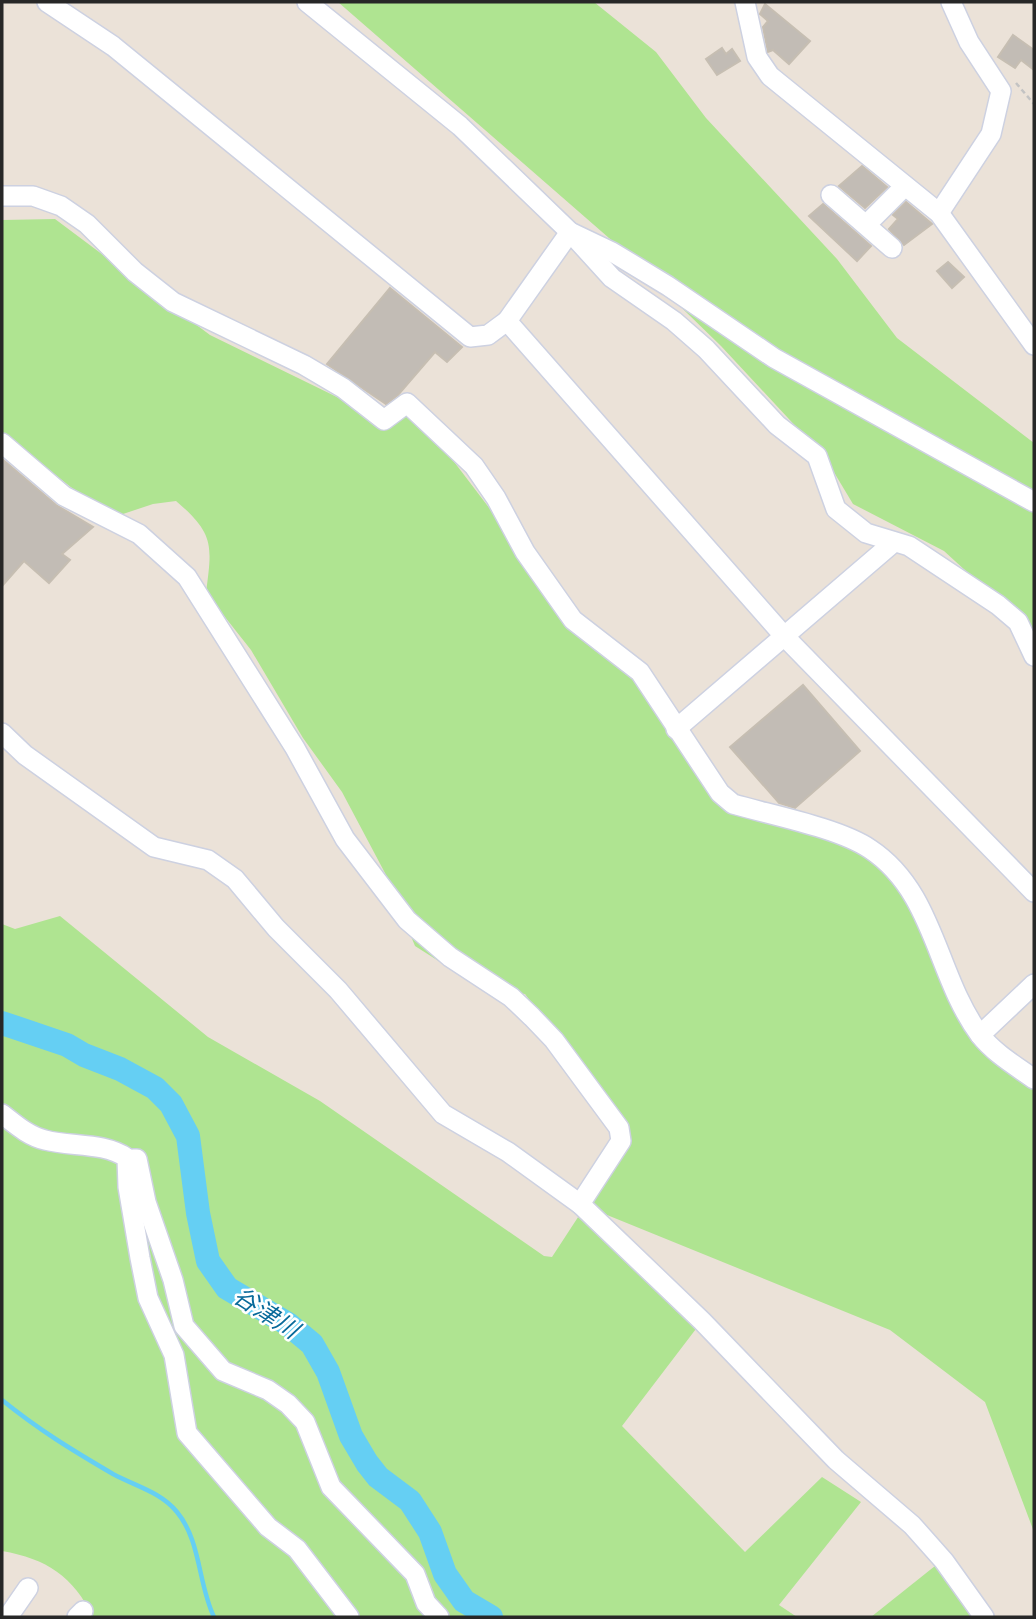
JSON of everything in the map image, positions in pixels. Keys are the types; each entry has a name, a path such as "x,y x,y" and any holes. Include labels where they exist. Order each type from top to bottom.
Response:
{"street":[{"path":"47,2 113,46 470,337 488,335 508,321 570,232"},
{"path":"307,2 460,125 570,232 612,278 674,321 706,349 777,425 817,456 824,466 836,509 866,533 909,546 998,605 1018,622 1034,656"},
{"path":"745,2 757,57 770,76 939,213 1034,345"},
{"path":"939,213 990,134 1001,91 969,42 951,2"},
{"path":"866,225 905,186"},
{"path":"831,195 892,248"},
{"path":"2,196 33,197 61,206 87,224 135,272 173,302 304,365 342,388 384,421 407,403 474,466 496,498 524,552 573,620 640,672 720,793 733,804 868,847 893,866 925,915 951,986 980,1035 1034,1079"},
{"path":"570,232 612,252 668,286 774,358 1034,502"},
{"path":"508,321 785,637 1034,892"},
{"path":"2,443 64,496 139,534 187,578 295,748 345,839 407,920 450,957 510,997 554,1040 619,1128 621,1141 580,1203"},
{"path":"676,729 894,542"},
{"path":"2,733 25,755 154,847 208,860 235,879 276,928 338,990 443,1114 508,1152 580,1203 702,1321 836,1460 912,1525 944,1561 984,1617"},
{"path":"980,1035 1034,984"},
{"path":"2,1114 30,1135 44,1140 117,1151 127,1158 137,1159 146,1202 173,1280 184,1326 223,1371 268,1390 305,1422 331,1487 415,1574 426,1603 439,1617"},
{"path":"127,1158 128,1187 139,1258 148,1298 174,1355 187,1433 268,1527 297,1549 349,1617"},
{"path":"2,1613 8,1617 28,1588"}],"green space":[{"path":"338,2 594,2 656,52 706,118 837,259 897,338 1034,443 1034,633 944,551 853,504 826,459 721,346 617,245"},
{"path":"55,219 210,335 384,420 413,408 548,585 635,672 718,795 893,866 980,1035 1034,1080 1034,1532 985,1402 890,1330 580,1204 629,1134 525,994 484,990 415,946 385,873 342,792 303,738 251,650 206,593 208,542 198,523 176,501 153,504 117,516 72,488 2,433 2,220"},
{"path":"60,916 208,1037 320,1101 544,1256 552,1257 584,1208 702,1321 622,1426 745,1552 822,1477 861,1502 779,1605 797,1617 93,1617 77,1591 57,1572 32,1559 2,1551 2,924 15,929"},
{"path":"940,1562 984,1617 871,1617"}],"building":[{"path":"765,4 810,41 789,64 773,50 768,52 763,27 768,21 760,14"},
{"path":"1013,35 1034,50 1034,70 1021,60 1015,68 998,57"},
{"path":"722,48 726,54 732,49 740,61 717,75 706,59"},
{"path":"862,166 887,187 865,208 839,186"},
{"path":"906,202 932,224 904,245 889,229 898,219 893,215"},
{"path":"823,204 871,246 857,261 809,216"},
{"path":"948,262 964,277 952,288 937,271"},
{"path":"390,288 462,347 447,362 435,352 398,395 386,404 327,364"},
{"path":"2,459 56,505 93,527 62,554 70,560 49,583 24,561 2,586"},
{"path":"803,685 860,751 795,808 779,803 730,747"}],"waterway":[{"name":"谷津川","path":"2,1023 67,1045 120,1069 155,1088 171,1104 188,1136 198,1213 208,1261 227,1288 288,1324 312,1344 328,1372 351,1436 367,1463 378,1477 410,1501 430,1532 445,1574 464,1601 491,1617"},
{"path":"2,1400 70,1448 113,1474 156,1494 171,1505 191,1536 214,1617"}]}
